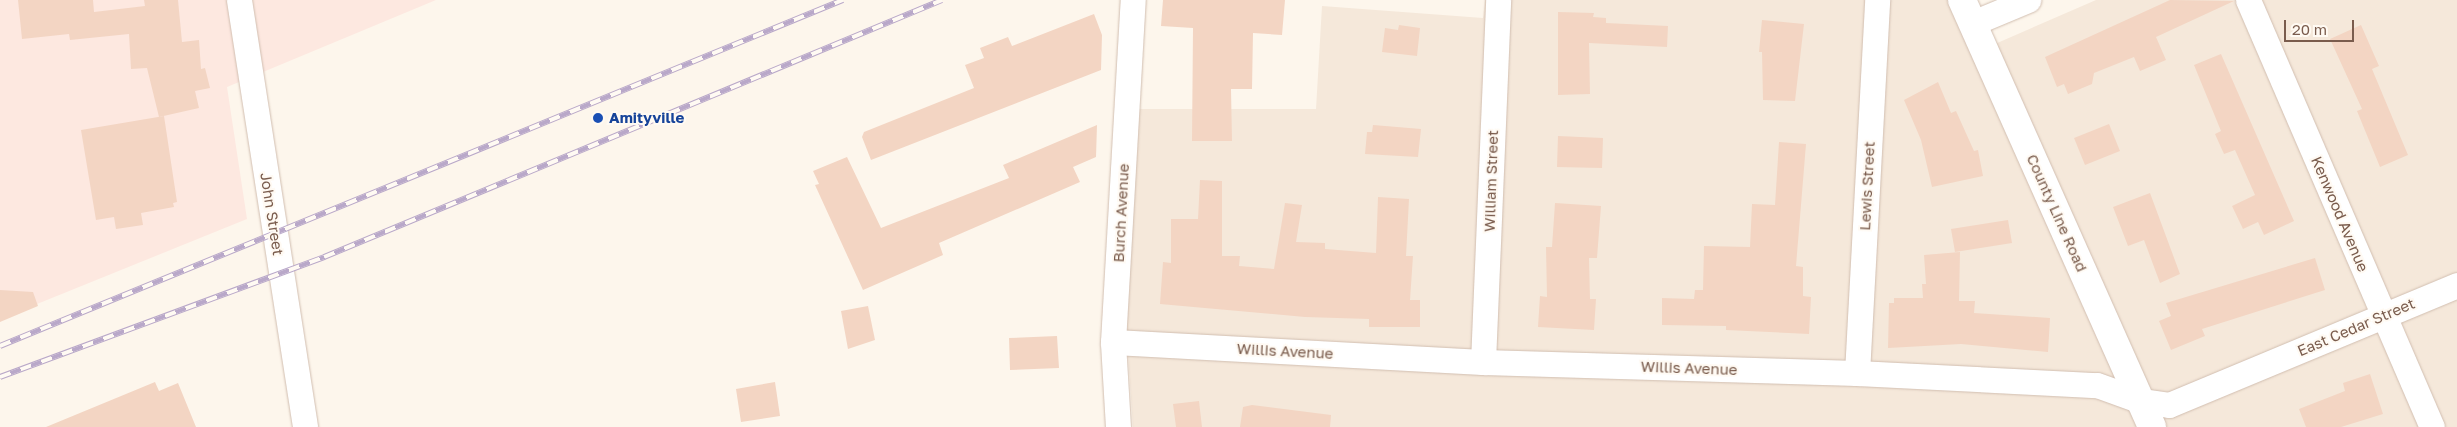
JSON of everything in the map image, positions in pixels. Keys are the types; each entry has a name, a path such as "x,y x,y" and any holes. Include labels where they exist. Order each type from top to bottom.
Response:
{"main road":[{"name":"County Line Road","path":"1968,11 2152,427"}],"street":[{"name":"John Street","path":"240,0 305,427"},
{"name":"Burch Avenue","path":"1118,427 1113,342 1133,0"},
{"name":"William Street","path":"1483,362 1498,0"},
{"name":"Lewis Street","path":"1857,373 1877,0"},
{"path":"1968,11 2028,0"},
{"name":"Kenwood Avenue","path":"2248,0 2432,427"},
{"name":"East Cedar Street","path":"2255,369 2457,285"},
{"name":"Willis Avenue","path":"1113,342 1483,362 1857,373 2097,385 2141,401 2169,405 2255,369"}],"shaded area":[{"path":"0,0 436,0 227,87 247,219 0,319"},
{"path":"1485,0 1948,0 1972,54 2096,0 2457,0 2457,427 1133,427 1126,325 1139,109 1316,109 1322,6 1483,18"}],"building":[{"path":"18,0 93,0 94,12 145,6 144,0 178,0 182,42 199,40 201,69 205,68 210,88 195,91 199,108 159,117 147,68 131,69 129,34 70,40 69,34 22,39"},
{"path":"1163,0 1285,0 1282,35 1253,33 1252,89 1231,89 1232,141 1192,141 1193,28 1161,26"},
{"path":"2170,0 2234,1 2156,37 2166,60 2140,71 2134,57 2094,73 2092,84 2068,94 2064,84 2057,87 2045,57"},
{"path":"1558,12 1594,13 1593,17 1606,18 1606,23 1668,26 1667,47 1589,43 1590,94 1558,95"},
{"path":"1094,14 1102,35 1101,70 871,160 862,137 864,132 974,88 965,65 984,58 980,48 1008,37 1012,46"},
{"path":"1762,20 1804,24 1795,101 1763,100 1762,52 1759,52"},
{"path":"1399,25 1420,28 1417,56 1382,52 1385,28 1398,30"},
{"path":"2361,25 2379,66 2372,69 2408,155 2380,167 2357,111 2362,109 2330,39"},
{"path":"2221,54 2294,221 2264,235 2258,222 2243,229 2232,206 2255,195 2235,150 2224,154 2215,134 2221,131 2194,65"},
{"path":"1938,82 1951,113 1956,111 1974,151 1978,150 1983,176 1932,187 1921,140 1904,100"},
{"path":"164,116 177,202 173,203 174,207 141,213 143,225 116,229 114,217 96,220 81,130"},
{"path":"2109,124 2120,151 2085,165 2074,138"},
{"path":"1097,125 1096,157 1073,167 1080,182 939,243 943,255 863,290 815,185 819,184 813,171 847,157 881,228 1009,178 1003,165"},
{"path":"1373,125 1421,129 1418,157 1365,154 1367,132 1372,132"},
{"path":"1558,136 1603,138 1602,168 1557,167"},
{"path":"1779,142 1806,144 1796,266 1803,267 1803,296 1811,297 1809,334 1726,330 1726,326 1662,325 1662,298 1694,299 1695,290 1703,290 1704,246 1750,247 1752,204 1775,205"},
{"path":"1200,180 1222,181 1222,256 1240,256 1239,266 1274,269 1285,203 1302,205 1296,242 1325,243 1325,249 1376,253 1378,197 1409,199 1406,256 1413,256 1410,300 1420,300 1420,327 1369,327 1369,319 1305,317 1160,304 1163,262 1171,263 1171,219 1198,219"},
{"path":"2150,193 2180,274 2160,283 2144,240 2128,246 2113,207"},
{"path":"1555,203 1601,206 1597,258 1589,258 1590,299 1596,299 1594,330 1538,327 1540,296 1547,297 1546,247 1552,247"},
{"path":"2008,220 2012,243 1955,252 1951,229"},
{"path":"1960,252 1959,301 1975,301 1974,313 2050,318 2048,352 1961,344 1888,348 1889,303 1894,303 1894,298 1923,298 1922,284 1926,284 1924,255"},
{"path":"2315,258 2325,290 2202,329 2205,336 2171,350 2159,321 2171,316 2166,303"},
{"path":"0,290 33,292 38,306 0,322"},
{"path":"868,306 875,340 848,349 841,311"},
{"path":"1057,336 1059,368 1010,370 1009,338"},
{"path":"2370,374 2383,414 2341,427 2306,427 2299,409 2345,391 2343,383"},
{"path":"155,382 159,391 178,383 196,427 46,427"},
{"path":"775,382 780,416 741,422 736,389"},
{"path":"1199,401 1202,427 1176,427 1173,404"},
{"path":"1252,405 1331,415 1330,427 1240,427 1243,407"}],"railway":[{"path":"0,346 843,0"},
{"path":"0,377 324,257 942,0"}],"place":[{"name":"Amityville","path":"598,118"}]}
